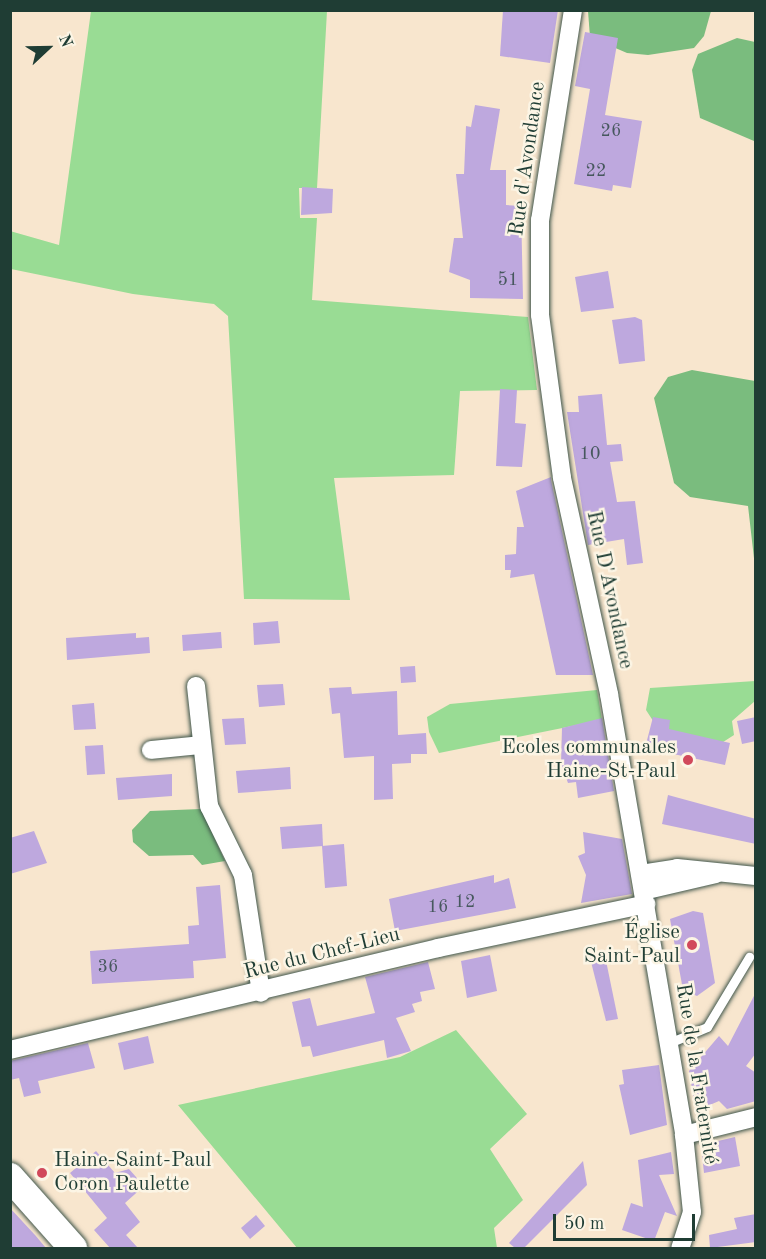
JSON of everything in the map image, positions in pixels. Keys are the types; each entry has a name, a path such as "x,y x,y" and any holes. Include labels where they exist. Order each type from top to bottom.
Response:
{"main road":[{"path":"10,1177 73,1248"}],"street":[{"name":"Rue d'Avondance","path":"540,315 540,220 573,10"},
{"name":"Rue D'Avondance","path":"540,315 562,478 643,890"},
{"path":"196,686 209,806 243,875 261,993"},
{"path":"151,750 201,745"},
{"name":"Rue du Chef-Lieu","path":"10,1050 261,993 438,948 643,890 677,868 716,874 756,876"},
{"name":"Rue de la Fraternité","path":"643,890 684,1135 692,1212 680,1248"},
{"path":"684,1135 756,1117"}],"lane":[{"path":"669,1043 711,1022 749,957"}],"green space":[{"path":"91,11 327,11 317,188 299,188 300,218 317,218 312,300 528,317 537,390 460,391 454,475 334,478 350,600 244,599 228,316 214,304 133,294 11,269 10,231 59,245"},
{"path":"588,11 711,11 704,36 694,48 648,55 627,53 590,37"},
{"path":"737,38 755,42 754,141 700,118 692,70 698,54"},
{"path":"692,370 755,381 755,567 748,506 690,497 674,483 654,398 668,377"},
{"path":"755,681 755,701 732,721 734,735 720,744 659,730 646,710 650,688"},
{"path":"597,690 602,720 439,753 429,732 427,717 450,704"},
{"path":"201,809 225,861 202,865 193,855 149,856 133,842 132,830 150,811"},
{"path":"456,1030 527,1114 490,1149 523,1200 494,1228 497,1248 297,1248 178,1105 400,1057"}],"building":[{"path":"503,10 558,10 550,63 500,56"},
{"path":"585,32 618,38 605,115 642,121 631,188 613,185 612,191 574,184 590,89 575,86"},
{"path":"475,105 500,109 490,170 506,170 506,205 521,206 523,299 470,298 470,280 449,272 454,238 463,238 456,174 464,174 466,126 471,127"},
{"path":"302,187 333,189 332,213 301,215"},
{"path":"608,271 614,308 581,312 575,277"},
{"path":"635,317 642,320 645,361 619,364 612,320"},
{"path":"500,389 517,390 515,423 526,424 522,467 496,466"},
{"path":"602,394 607,445 621,444 623,461 610,462 617,502 635,501 643,563 627,565 624,539 588,545 567,412 579,412 578,396"},
{"path":"551,477 593,675 556,675 534,574 510,578 511,570 505,570 505,555 516,554 517,527 524,527 516,491"},
{"path":"278,621 280,643 254,645 253,623"},
{"path":"221,632 222,648 183,651 182,635"},
{"path":"136,633 136,638 149,637 150,653 67,660 66,638"},
{"path":"415,666 416,682 401,683 400,667"},
{"path":"283,684 285,705 259,707 257,685"},
{"path":"351,687 352,694 397,691 398,735 426,733 427,754 411,754 411,763 392,764 393,799 374,800 374,756 344,758 340,713 332,714 329,688"},
{"path":"94,703 96,729 74,730 72,705"},
{"path":"653,717 670,720 669,729 730,743 725,765 645,748"},
{"path":"756,717 756,741 742,744 737,721"},
{"path":"244,718 246,744 225,745 222,719"},
{"path":"602,718 614,791 578,798 576,782 568,783 561,764 562,728"},
{"path":"103,745 105,774 87,775 85,746"},
{"path":"290,767 291,789 238,793 236,771"},
{"path":"172,774 172,796 118,800 116,778"},
{"path":"668,795 756,819 756,844 662,824"},
{"path":"322,824 323,846 282,849 280,827"},
{"path":"34,831 47,863 10,874 10,838"},
{"path":"583,832 622,839 632,894 581,903 586,875 578,856 585,853"},
{"path":"344,844 347,886 325,888 322,846"},
{"path":"494,875 494,883 509,878 516,908 395,931 389,899"},
{"path":"220,885 226,958 193,961 194,978 92,984 90,951 189,944 188,926 199,925 196,887"},
{"name":"Église Saint-Paul","path":"693,911 703,913 715,983 697,996 683,990 670,919"},
{"path":"604,951 618,1019 606,1021 589,954"},
{"path":"490,955 497,991 467,998 461,961"},
{"path":"428,962 435,989 420,992 422,1001 412,1004 415,1012 396,1018 411,1051 387,1058 384,1040 313,1057 310,1046 302,1047 292,1002 310,998 317,1026 375,1013 365,977"},
{"path":"756,992 756,1053 746,1066 756,1073 756,1101 727,1109 719,1101 696,1111 689,1071 719,1036 728,1046"},
{"path":"148,1036 154,1063 124,1070 118,1043"},
{"path":"88,1043 95,1068 38,1081 41,1093 24,1097 19,1078 10,1080 10,1061"},
{"path":"659,1065 667,1125 630,1135 619,1085 624,1084 622,1070"},
{"path":"735,1137 740,1166 704,1173 701,1145"},
{"path":"96,1151 115,1173 129,1169 144,1186 125,1203 140,1222 126,1235 138,1248 110,1248 94,1230 107,1218 70,1173"},
{"path":"671,1152 674,1174 659,1175 677,1216 665,1212 654,1241 622,1230 631,1203 643,1207 638,1160"},
{"path":"583,1161 587,1185 524,1248 515,1248 509,1243"},
{"path":"10,1208 35,1235 46,1248 10,1248"},
{"path":"756,1214 756,1242 710,1248 709,1235 737,1229 734,1218"},
{"path":"256,1215 265,1226 250,1239 241,1228"}],"place":[{"name":"Ecoles communales Haine-St-Paul","path":"688,760"},
{"name":"Église Saint-Paul","path":"692,945"},
{"name":"Haine-Saint-Paul Coron Paulette","path":"42,1173"}]}
